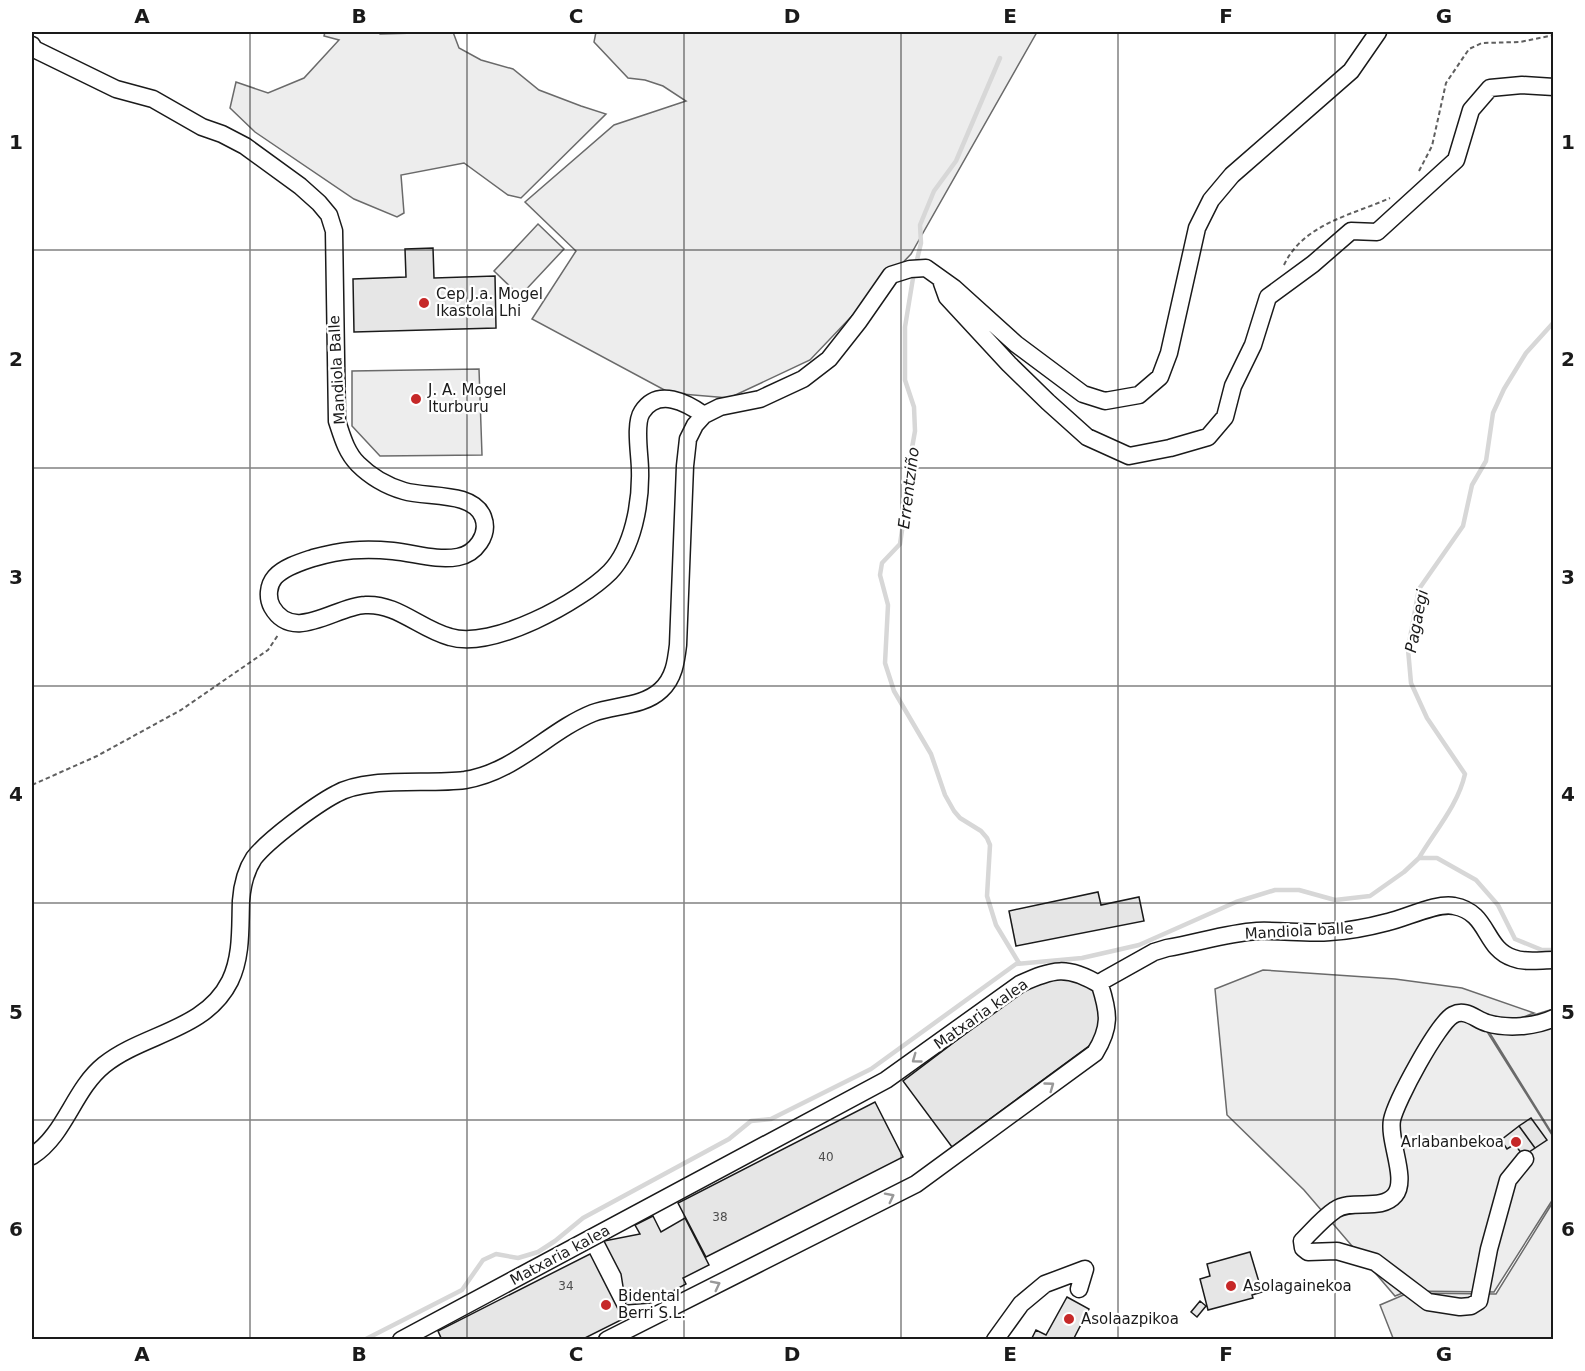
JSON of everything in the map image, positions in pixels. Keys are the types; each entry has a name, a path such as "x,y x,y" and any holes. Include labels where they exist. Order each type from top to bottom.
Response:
{"street":[{"path":"32,1156 42,1149 55,1134 91,1077 105,1064 127,1050 181,1027 199,1016 216,1000 229,981 237,958 241,930 241,898 246,876 253,860 265,847 307,813 351,787 467,780 495,772 594,712 646,700 660,691 670,679 675,666 678,645 688,439 695,425 704,415 720,407 760,399 803,379 829,359 891,275 910,269 926,268 954,288 1016,344 1083,394 1105,401 1139,395 1161,377 1169,353 1197,228 1210,200 1232,175 1351,71 1378,32"},
{"name":"Mandiola Balle","path":"32,45 34,49 116,89 153,99 202,127 245,146 300,186 319,203 329,215 334,231 337,421 346,447 357,463 378,480 404,491 456,498 475,505 483,517 484,529 480,543 471,552 459,557 442,558 363,549 340,550 302,561 282,571 274,579 269,591 270,604 277,615 286,622"},
{"path":"942,281 947,297 1009,364 1087,437 1130,456 1208,437 1226,417 1233,386 1253,345 1268,297 1313,264 1351,231 1377,232 1398,210 1431,185 1456,160 1471,110 1490,88 1522,85 1554,87"},
{"path":"286,622 309,623 348,607 367,604 386,607 404,614 432,631 453,639 481,639 509,631 546,615 598,584 616,565 628,541 637,508 640,475 638,423 643,411 663,399 677,399 704,415"},
{"name":"Mandiola balle","path":"1100,985 1104,980 1154,952 1167,948 1257,932 1330,932 1364,928 1392,922 1437,907 1452,905 1467,909 1480,920 1493,945 1504,954 1514,959 1527,961 1554,960"},
{"name":"Matxaria kalea","path":"401,1340 886,1080 1020,984 1040,975 1061,970 1081,974 1100,985"},
{"path":"607,1340 916,1184 1095,1053 1106,1028 1107,1008 1100,985"},
{"path":"1525,1159 1508,1180 1489,1249 1479,1301 1471,1306 1460,1307 1428,1302 1375,1262 1348,1252 1308,1252 1303,1248 1302,1241 1335,1210 1344,1206 1385,1203 1395,1195 1400,1184 1392,1144 1392,1121 1399,1098 1443,1023 1454,1014 1465,1012 1486,1023 1508,1027 1528,1025 1554,1018"},
{"path":"995,1340 1022,1304 1045,1284 1085,1269 1079,1289"}],"path":[{"path":"1419,172 1432,146 1446,83 1468,49 1482,43 1520,42 1554,35"},
{"path":"1283,267 1288,257 1316,228 1393,197"},
{"path":"32,785 97,756 181,710 268,650 286,622"}],"shaded area":[{"path":"325,32 379,32 380,34 453,32 459,48 481,60 513,69 539,90 606,114 521,198 508,195 464,163 401,175 404,213 397,217 354,199 255,132 230,108 236,82 268,93 304,78 339,40 324,36"},
{"path":"596,32 1037,32 911,254 810,360 729,398 670,393 532,319 576,251 525,202 614,125 686,101 663,86 645,80 628,78 594,42"},
{"path":"538,224 564,249 520,296 494,271"},
{"name":"J. A. Mogel Iturburu","path":"479,369 482,455 380,456 352,426 352,371"},
{"path":"1263,970 1395,979 1462,988 1534,1013 1502,1025 1553,1009 1553,1135 1486,1030 1554,1138 1553,1199 1494,1292 1408,1291 1395,1296 1304,1190 1227,1115 1215,989"},
{"path":"1553,1202 1553,1339 1392,1339 1380,1305 1408,1293 1496,1294"}],"building":[{"name":"Cep J.a. Mogel Ikastola Lhi","path":"433,248 434,278 495,276 496,328 354,332 353,279 406,277 405,249"},
{"path":"1098,892 1101,905 1139,897 1144,921 1016,946 1009,911"},
{"path":"1067,974 1091,987 1096,994 1103,1022 1093,1043 952,1147 903,1081 1027,987"},
{"path":"875,1102 903,1157 706,1257 678,1203"},
{"path":"1531,1118 1547,1140 1535,1148 1519,1126"},
{"name":"Arlabanbekoa","path":"1519,1126 1535,1148 1523,1156 1515,1144 1507,1149 1501,1140"},
{"path":"653,1216 661,1232 685,1218 709,1265 683,1278 686,1284 651,1303 626,1305 621,1274 604,1241 640,1234 635,1225"},
{"name":"Asolagainekoa","path":"1250,1252 1262,1292 1252,1295 1253,1298 1208,1310 1200,1279 1210,1276 1207,1264"},
{"path":"590,1254 623,1319 581,1340 442,1340 438,1331"},
{"name":"Asolaazpikoa","path":"1067,1297 1089,1309 1073,1340 1031,1340 1036,1330 1046,1335"},
{"path":"1200,1301 1206,1306 1197,1317 1191,1312"}],"waterway":[{"name":"Errentziño","path":"916,264 921,243 920,225 934,191 956,161 1000,58"},
{"name":"Errentziño","path":"914,272 905,327 905,380 914,407 915,431 906,482 907,497 900,544 882,563 880,575 888,605 885,663 894,691 931,754 945,795 954,811 987,838 990,845 987,896 996,925 1019,963"},
{"name":"Pagaegi","path":"1419,858 1452,807 1465,774 1427,718 1411,683 1408,649 1419,589 1463,526 1472,485 1486,461 1493,413 1504,389 1526,353 1554,322"},
{"path":"364,1340 462,1290 483,1260 496,1254 518,1258 538,1252 583,1218 729,1139 751,1121 771,1119 871,1069 1016,964 1082,958 1139,945 1236,902 1275,890 1299,890 1335,900 1370,896 1404,872 1419,858 1437,858 1476,880 1498,905 1515,939 1542,950 1554,950"}],"place":[{"name":"Cep J.a. Mogel Ikastola Lhi","path":"424,303"},
{"name":"J. A. Mogel Iturburu","path":"416,399"},
{"name":"Arlabanbekoa","path":"1516,1142"},
{"name":"Asolagainekoa","path":"1231,1286"},
{"name":"Bidental Berri S.L.","path":"606,1305"},
{"name":"Asolaazpikoa","path":"1069,1319"}]}
